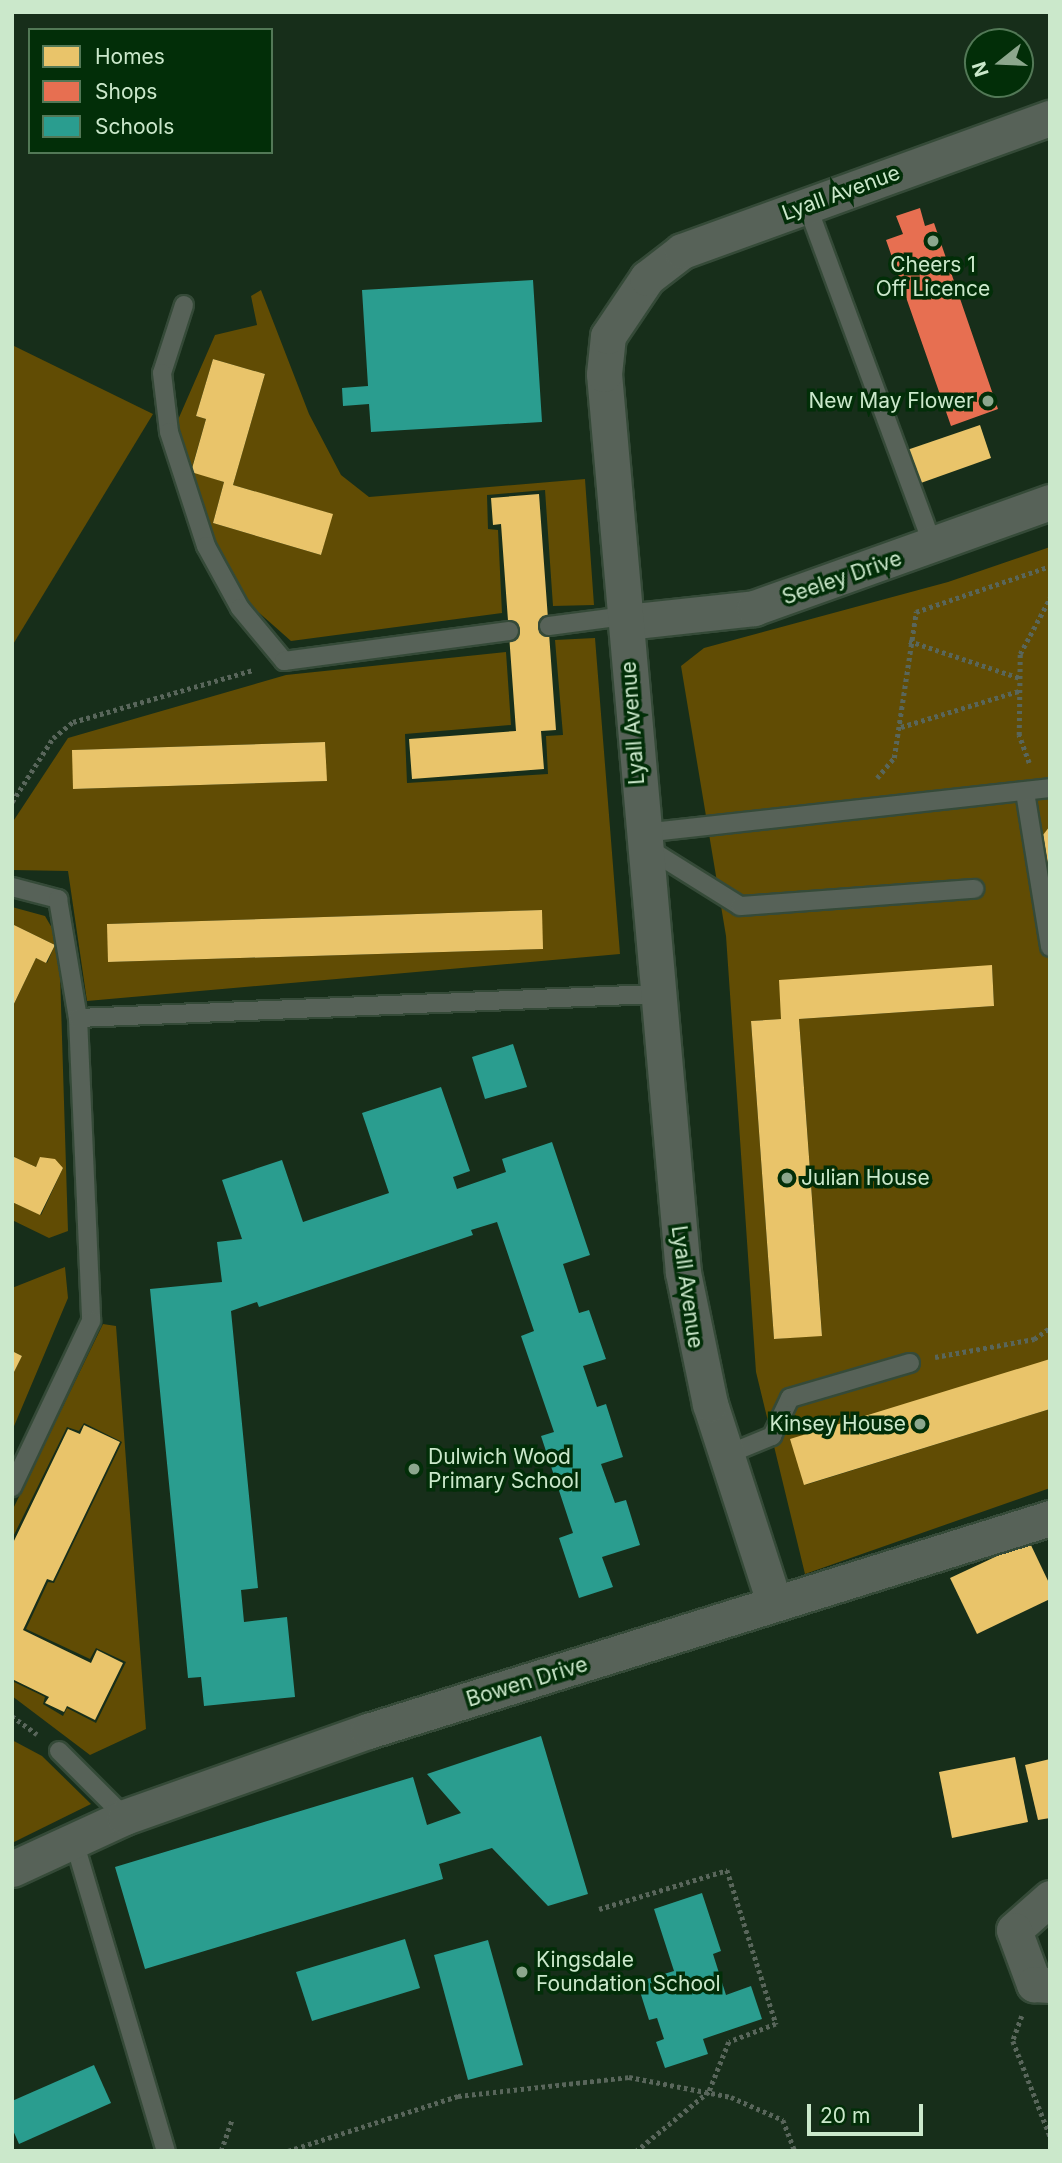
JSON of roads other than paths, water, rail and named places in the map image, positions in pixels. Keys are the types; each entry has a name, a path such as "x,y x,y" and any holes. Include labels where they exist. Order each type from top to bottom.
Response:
{"street":[{"name":"Lyall Avenue","path":"774,1602 726,1455 696,1351 683,1273 655,994 604,374 608,335 647,278 682,251 1050,118"},
{"name":"Seeley Drive","path":"626,619 754,608 1050,502"},
{"name":"Bowen Drive","path":"12,1869 125,1817 368,1731 1050,1517"},
{"path":"1042,1985 1014,1930 1050,1898"}],"lane":[{"path":"807,205 933,546"},
{"path":"184,305 162,373 169,432 206,546 240,608 284,660 509,631"},
{"path":"549,626 626,619"},
{"path":"643,839 1038,790 1050,947"},
{"path":"643,839 740,906 974,889"},
{"path":"12,887 58,899 78,1018 91,1321 12,1487"},
{"path":"78,1018 655,994"},
{"path":"726,1455 772,1436 790,1398 910,1363"},
{"path":"60,1751 125,1817"},
{"path":"74,1841 166,2151"}],"place":[{"name":"Cheers 1 Off Licence","path":"933,241"},
{"name":"New May Flower","path":"988,401"},
{"name":"Julian House","path":"787,1178"},
{"name":"Kinsey House","path":"920,1424"},
{"name":"Dulwich Wood Primary School","path":"414,1469"},
{"name":"Kingsdale Foundation School","path":"522,1972"}]}
